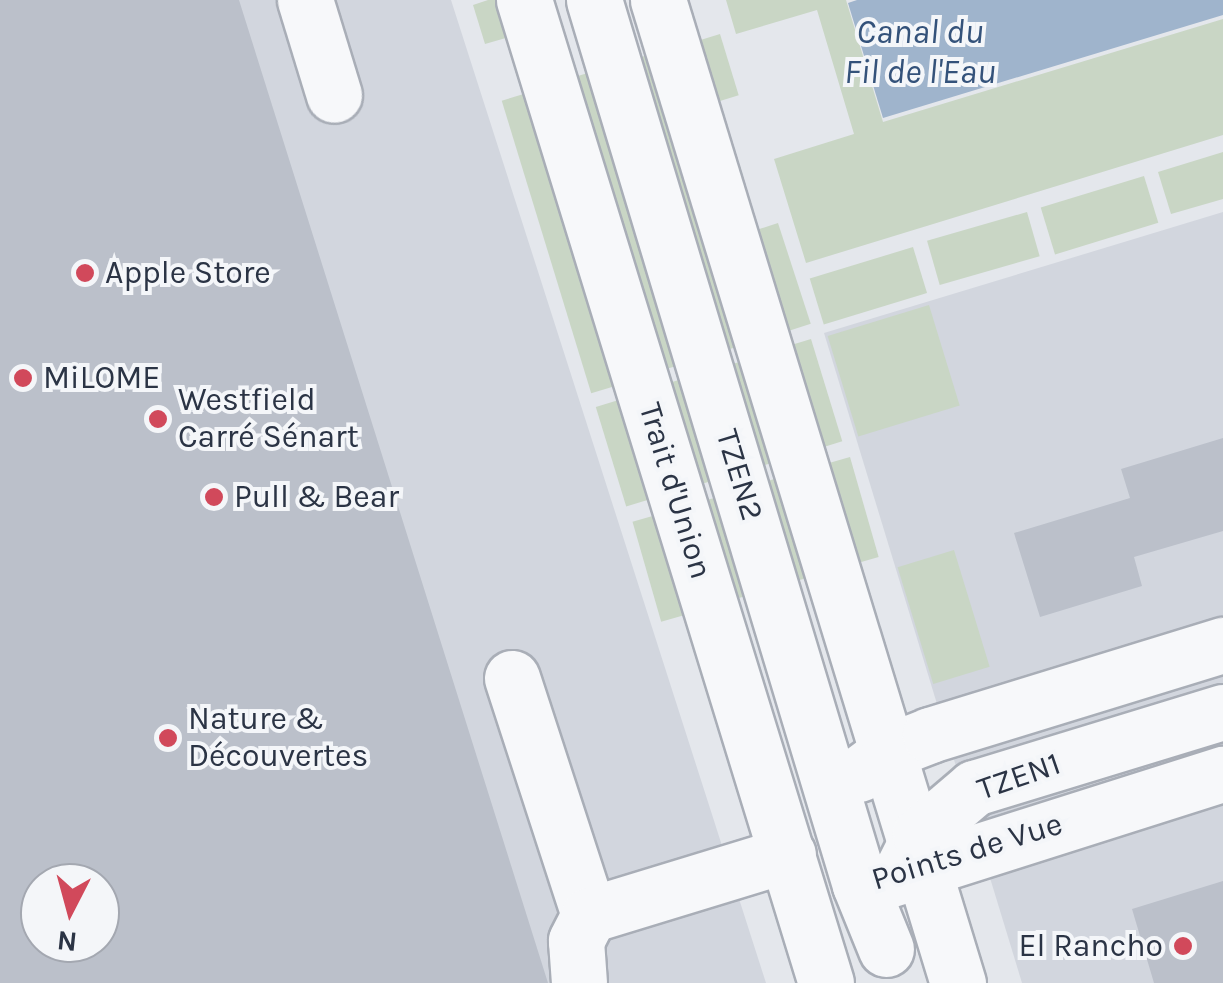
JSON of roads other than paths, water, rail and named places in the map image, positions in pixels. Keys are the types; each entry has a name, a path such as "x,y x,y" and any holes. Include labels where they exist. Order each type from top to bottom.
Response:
{"street":[{"path":"305,0 334,96"},
{"name":"Trait d'Union","path":"524,0 826,983"},
{"name":"TZEN2","path":"594,0 835,798 914,867"},
{"path":"658,0 890,750 914,867 942,932 958,983"},
{"path":"589,915 788,854 835,798 890,750 1223,645"},
{"path":"512,678 589,915 576,941 579,983"},
{"name":"TZEN1","path":"914,867 974,788 1223,712"},
{"name":"Points de Vue","path":"788,854 822,876 914,867 1223,774"},
{"path":"891,966 914,867"}],"water":[{"name":"Canal du Fil de l'Eau","path":"1223,0 1223,15 883,118 848,3"}],"place":[{"name":"Apple Store","path":"85,273"},
{"name":"MiLOME","path":"23,378"},
{"name":"Westfield Carré Sénart","path":"158,419"},
{"name":"Pull & Bear","path":"214,497"},
{"name":"Nature & Découvertes","path":"168,738"},
{"name":"El Rancho","path":"1183,946"}]}
